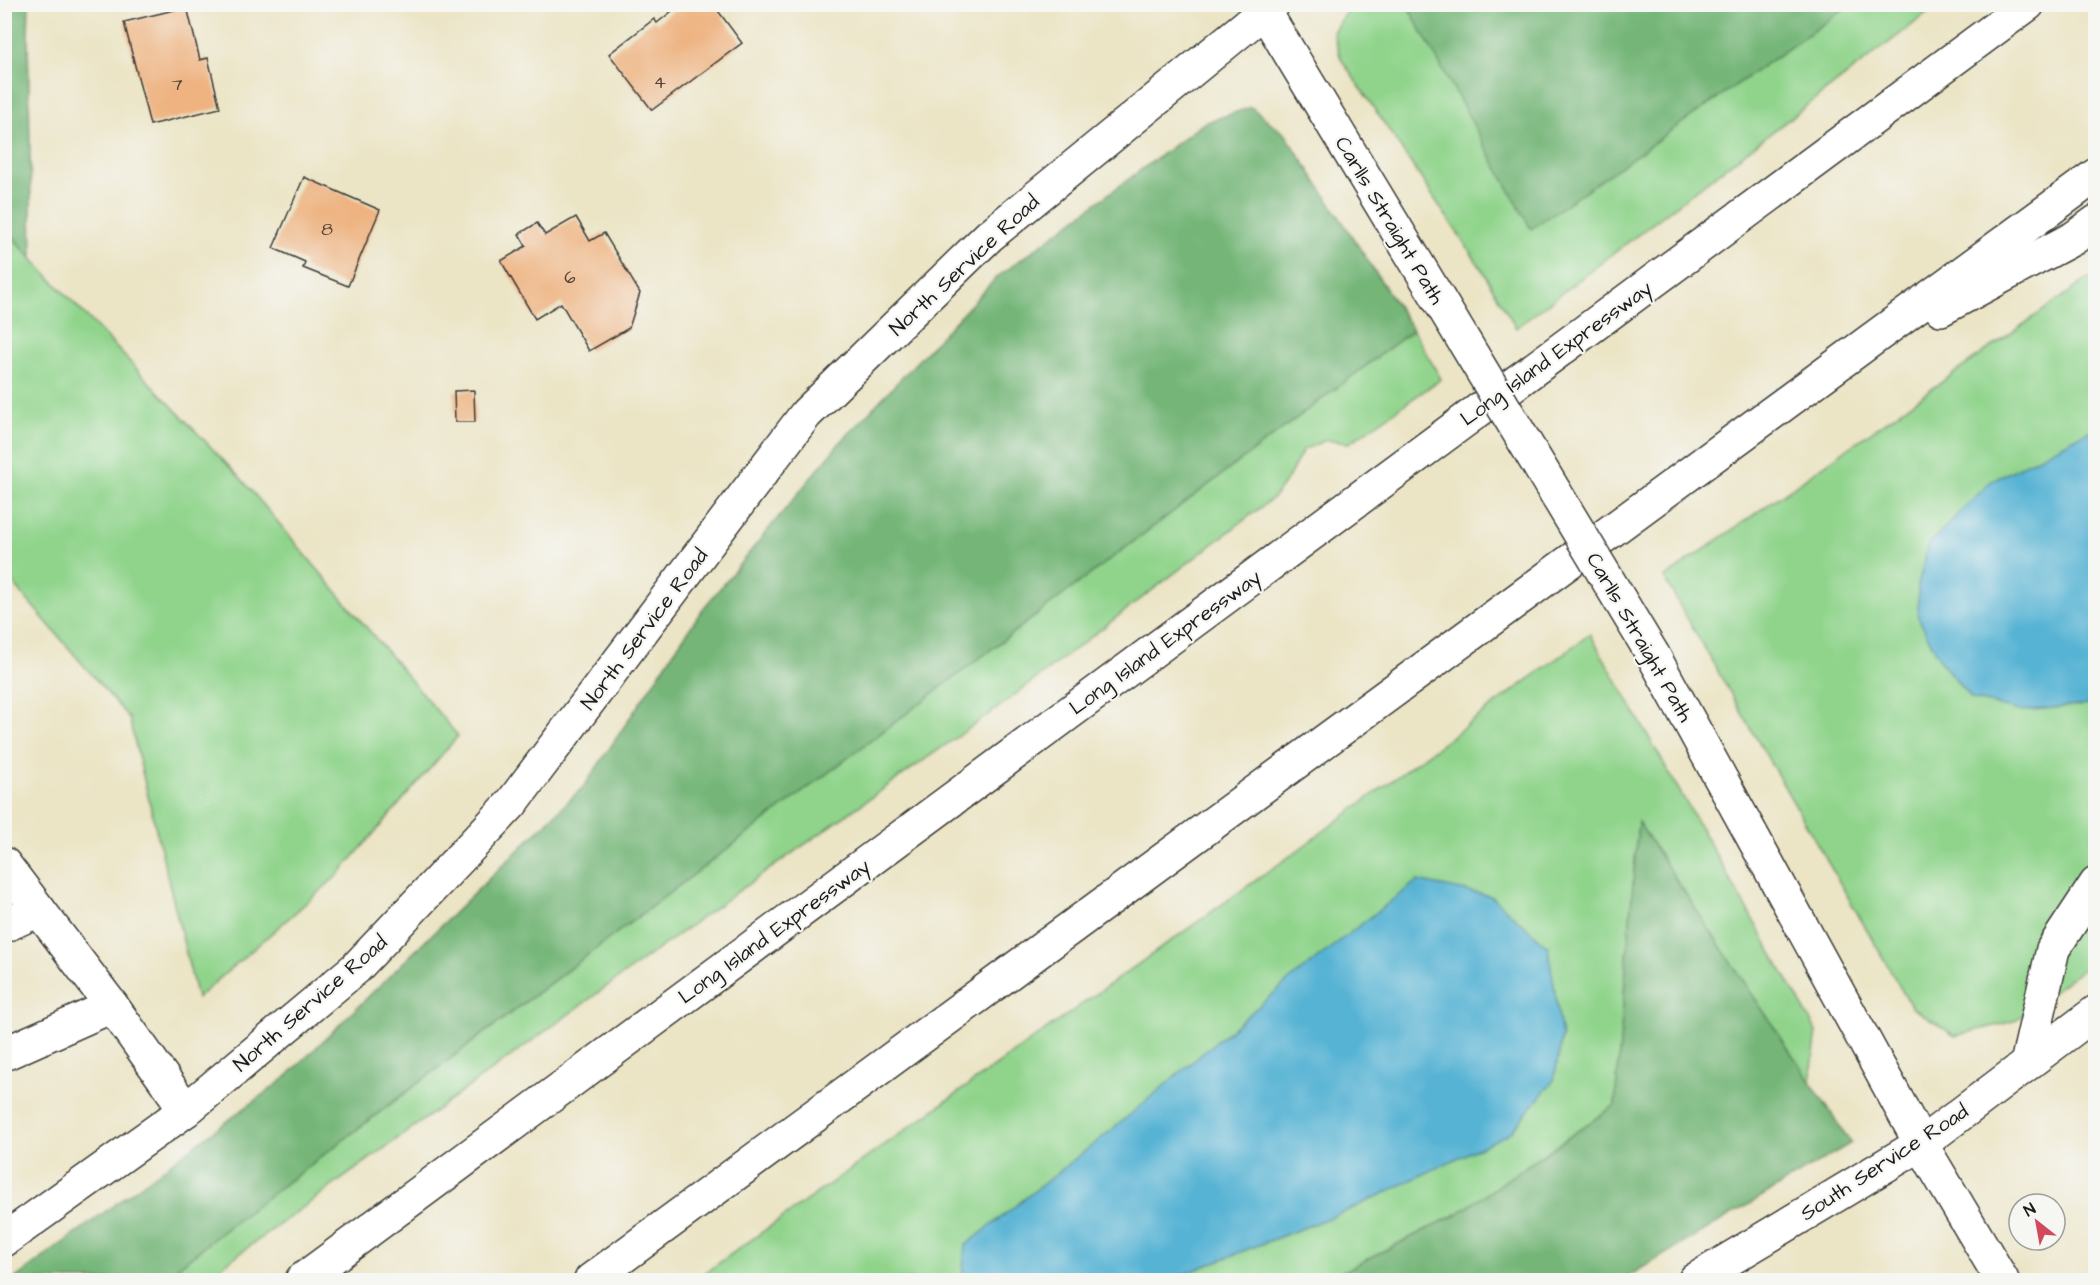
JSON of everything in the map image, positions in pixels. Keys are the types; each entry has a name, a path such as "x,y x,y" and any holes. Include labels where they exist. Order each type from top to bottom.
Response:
{"main road":[{"name":"Long Island Expressway","path":"302,1281 2028,4"},
{"name":"Carlls Straight Path","path":"1266,7 1653,655 1921,1144 2001,1281"},
{"name":"North Service Road","path":"4,1240 186,1110 356,968 512,804 806,414 989,236 1266,7"},
{"path":"591,1281 2096,175"},
{"path":"1834,367 2074,238 2096,222"},
{"path":"4,864 112,1006 186,1110"},
{"path":"2027,1064 2053,949 2096,884"},
{"path":"4,926 39,910"},
{"path":"4,1054 112,1006"},
{"name":"South Service Road","path":"1695,1281 1921,1144 2096,1012"}],"green space":[{"path":"1351,4 1938,5 1516,328 1481,268 1341,59 1333,32"},
{"path":"4,5 29,5 32,259 5,228"},
{"path":"1407,5 1850,5 1531,229"},
{"path":"1251,107 1286,135 1413,330 232,1224 162,1280 13,1280 284,1079 585,785 702,610 838,445 996,278 1204,123"},
{"path":"4,228 244,482 458,736 337,876 197,998 129,718 5,574"},
{"path":"2095,274 2095,960 2014,1021 1955,1036 1912,1008 1664,578"},
{"path":"1413,330 1441,379 1349,443 1326,440 1303,450 1288,478 1273,498 995,710 723,902 203,1280 162,1280 232,1224"},
{"path":"1590,634 1817,1032 1810,1082 1638,823 1615,1105 1457,1214 1326,1280 695,1280 1290,856"},
{"path":"1638,822 1851,1143 1622,1280 1326,1280 1457,1214 1615,1105"}],"water":[{"path":"2095,428 2095,702 2090,705 2020,711 1972,699 1941,662 1918,617 1918,585 1928,545 1990,482"},
{"path":"1417,881 1491,896 1548,947 1562,1037 1554,1080 1510,1133 1349,1210 1169,1280 962,1280 965,1246 1114,1128 1292,978"}],"building":[{"path":"681,4 713,4 742,43 652,110 609,54 654,19 657,23"},
{"path":"187,7 200,60 208,58 220,108 150,125 124,22"},
{"path":"304,177 380,210 348,286 303,268 305,262 273,248"},
{"path":"576,217 590,241 604,233 640,293 629,328 589,351 561,303 535,319 501,261 526,246 519,234 537,223 545,235"},
{"path":"474,390 475,422 455,422 454,391"}]}
